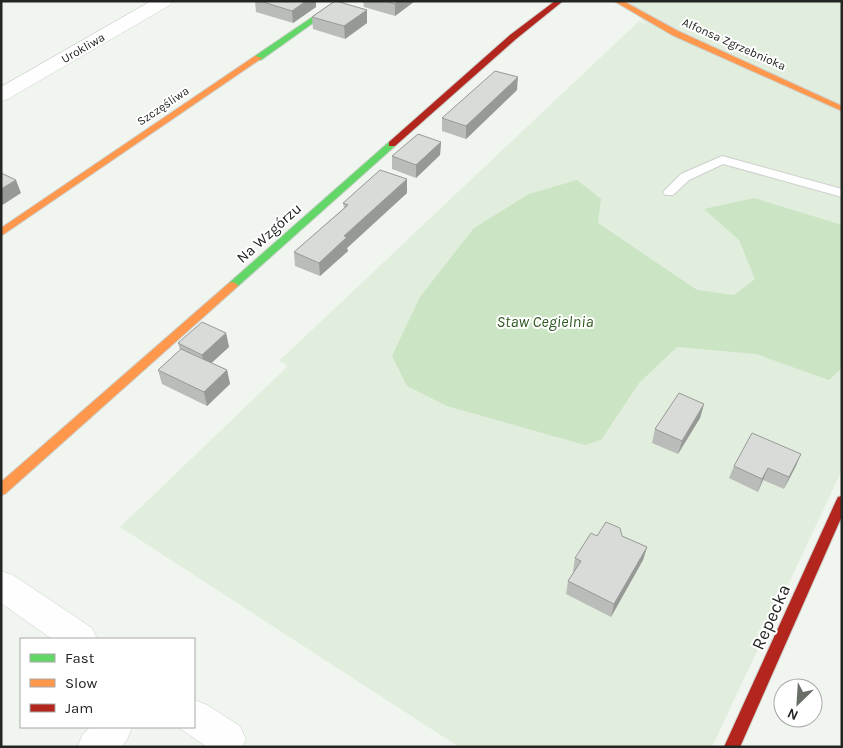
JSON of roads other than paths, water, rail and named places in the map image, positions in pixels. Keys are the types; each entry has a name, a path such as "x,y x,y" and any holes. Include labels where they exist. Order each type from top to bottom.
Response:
{"street":[{"name":"Urokliwa","path":"1,95 164,1"},
{"name":"Szczęśliwa","path":"1,233 341,1"},
{"name":"Na Wzgórzu","path":"1,490 506,43 560,1"},
{"name":"Alfonsa Zgrzebnioka","path":"617,1 684,37 842,109"},
{"name":"Repecka","path":"732,747 842,502"},
{"path":"1,585 79,638"},
{"path":"195,718 227,739"},
{"path":"96,747 113,728"}],"lane":[{"path":"668,192 685,177 722,160 842,193"}],"water":[{"name":"Staw Cegielnia","path":"577,180 601,199 598,223 697,290 734,295 755,279 739,240 704,209 754,198 842,225 842,368 829,380 756,354 677,347 639,383 601,440 585,445 447,406 407,386 392,356 420,297 474,228 529,194"}]}
